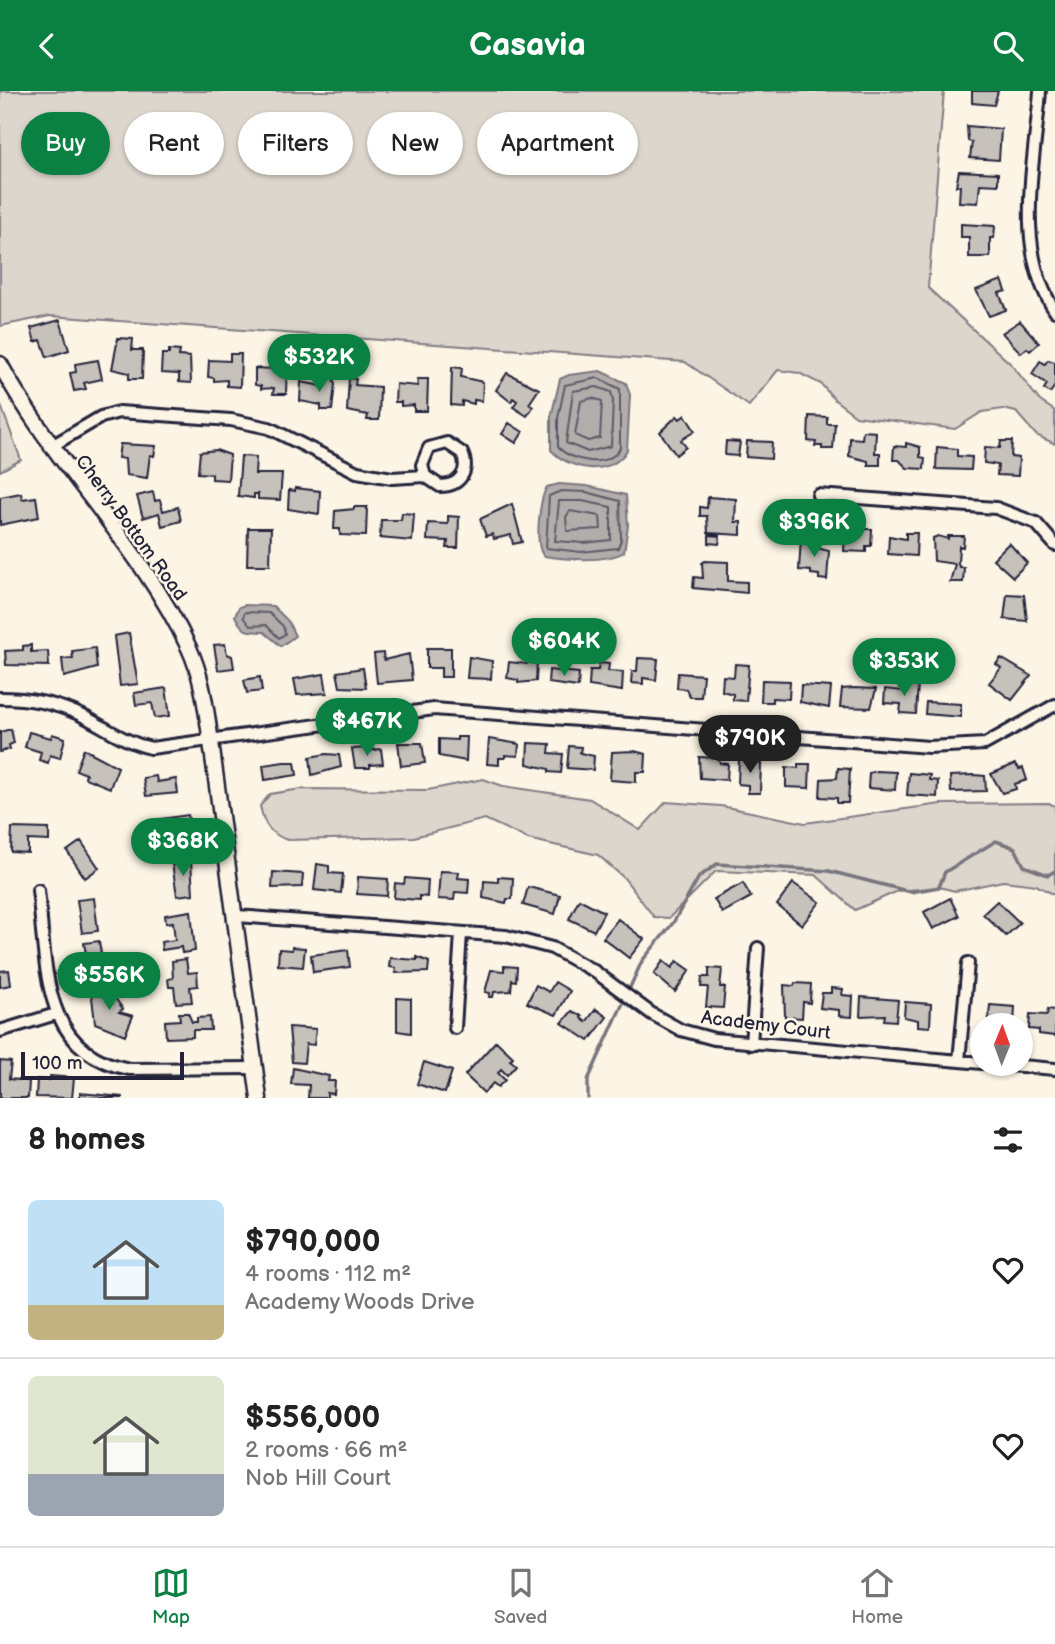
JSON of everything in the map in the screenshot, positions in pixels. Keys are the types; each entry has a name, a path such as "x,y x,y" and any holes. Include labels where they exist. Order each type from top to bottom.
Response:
{"main road":[{"name":"Cherry Bottom Road","path":"0,364 23,408 50,447 159,591 190,650 202,683 237,916 259,1098"}],"street":[{"path":"1040,91 1030,234 1038,276 1045,296 1055,311"},
{"path":"50,447 101,417 119,412 231,420 265,427 358,472 392,478 425,476 440,486 452,485 464,471 462,453 447,443 429,448 422,465 425,476"},
{"path":"818,495 996,508 1036,523 1055,545"},
{"path":"0,698 48,703 81,715 132,744 151,748 211,742 422,710 465,709 929,747 974,746 1002,736 1055,705"},
{"path":"38,890 56,1014 80,1048 112,1066 148,1070 255,1068"},
{"name":"Academy Court","path":"237,916 506,936 552,948 594,971 635,1002 681,1030 714,1039 970,1062"},
{"path":"455,1028 461,933"},
{"path":"751,1044 758,948"},
{"path":"959,1061 968,963"},
{"path":"0,1031 56,1014"},
{"path":"1033,1067 1055,1069"}],"shaded area":[{"path":"0,91 944,91 928,288 1012,365 1040,401 1055,411 1055,444 1036,435 1016,412 1003,409 982,412 955,429 856,416 835,400 821,384 799,373 778,370 749,406 685,362 50,316 0,326"},
{"path":"0,403 21,460 0,471"},
{"path":"483,779 503,786 590,799 640,830 666,802 721,806 805,823 941,804 1049,803 1055,806 1055,895 1036,885 1003,881 955,891 939,887 898,891 855,910 816,875 716,871 669,918 654,917 624,878 598,855 528,839 485,819 414,837 287,840 268,827 260,806 270,794 301,789 428,790"}],"water":[{"path":"600,371 626,383 630,395 627,450 611,465 590,468 568,462 551,450 551,417 560,379 569,375"},
{"path":"559,484 587,486 626,495 628,526 624,552 596,559 544,556 538,533 542,501 547,487"},
{"path":"273,606 288,621 295,636 281,646 264,632 246,630 235,616 239,607"}],"building":[{"path":"972,91 998,91 994,105 972,103"},
{"path":"967,126 1001,129 999,160 970,158 972,142 968,141"},
{"path":"959,171 998,173 998,185 980,184 978,203 959,202 960,186 956,186"},
{"path":"961,224 995,226 994,238 990,238 990,257 969,257 969,237 961,237"},
{"path":"1002,280 1006,291 999,293 1006,310 989,316 976,290"},
{"path":"60,320 69,350 47,357 41,340 35,342 31,328"},
{"path":"1020,321 1039,343 1030,351 1027,348 1021,353 1002,333"},
{"path":"118,338 133,339 132,350 143,350 142,379 129,379 129,373 112,369"},
{"path":"169,350 180,351 179,356 190,357 191,383 179,382 179,374 161,373 162,354 169,354"},
{"path":"230,354 241,354 240,387 227,386 227,380 214,381 214,378 208,377 209,360 230,361"},
{"path":"98,360 102,379 84,383 86,389 74,391 70,373 76,372 75,364"},
{"path":"1048,360 1055,362 1055,386 1050,393 1044,389 1047,384 1032,374 1040,361 1045,364"},
{"path":"276,362 287,362 286,394 273,394 274,388 261,389 261,386 255,385 255,368 276,369"},
{"path":"452,367 462,368 461,377 483,382 482,401 474,400 474,404 462,401 462,406 451,405"},
{"path":"507,373 539,389 529,404 533,407 527,416 513,407 517,401 513,398 511,402 496,390"},
{"path":"324,377 333,378 335,384 332,410 321,410 321,405 300,401 301,382 322,386"},
{"path":"349,378 356,379 355,385 380,387 379,420 367,420 368,415 347,411"},
{"path":"417,379 428,379 427,411 414,411 414,405 401,406 401,402 395,402 396,384 418,386"},
{"path":"685,415 695,431 681,440 686,447 676,455 660,432 677,416 680,419"},
{"path":"809,416 827,417 827,424 835,424 833,449 822,449 822,446 815,446 816,442 808,441"},
{"path":"509,423 523,432 516,443 502,434"},
{"path":"863,431 876,432 875,453 880,453 880,465 868,465 868,461 849,456 850,438 862,439"},
{"path":"726,441 740,442 738,456 725,455"},
{"path":"747,441 772,442 771,459 746,457"},
{"path":"1001,441 1012,441 1011,457 1019,458 1018,476 997,475 998,465 984,463 985,447 1000,448"},
{"path":"906,443 920,447 920,457 925,458 924,469 907,468 899,460 893,460 894,446 906,447"},
{"path":"120,444 156,446 154,456 150,455 147,478 126,475 125,459 118,458"},
{"path":"937,447 957,449 957,456 972,457 971,470 936,469"},
{"path":"216,450 230,455 228,480 212,479 212,474 198,473 200,452"},
{"path":"241,456 256,457 255,474 282,474 280,500 258,499 258,494 254,494 254,498 238,496"},
{"path":"295,488 320,491 319,514 288,509 289,490 295,491"},
{"path":"153,492 155,501 160,500 163,511 178,507 181,521 162,526 159,513 143,518 137,496"},
{"path":"21,493 22,499 36,497 39,517 0,525 0,497"},
{"path":"708,497 736,499 735,522 741,522 741,535 708,533 707,516 700,516 700,507 707,508"},
{"path":"512,504 522,542 513,544 511,535 494,539 493,534 486,536 480,519"},
{"path":"367,507 366,536 340,535 340,529 334,529 335,511"},
{"path":"402,513 414,514 412,541 380,538 381,520 401,520"},
{"path":"448,516 459,517 458,548 447,548 448,541 427,540 428,523 448,524"},
{"path":"248,528 271,528 270,565 247,565"},
{"path":"861,529 872,529 871,546 866,546 866,552 844,551 845,532 861,533"},
{"path":"906,533 917,533 916,556 888,554 889,536 906,539"},
{"path":"709,535 720,536 719,544 709,543"},
{"path":"938,536 948,539 948,536 964,536 963,547 959,546 958,563 959,567 964,567 963,582 950,582 955,564 934,561 933,538"},
{"path":"801,537 813,537 813,547 829,551 827,580 819,579 819,575 811,574 811,571 799,570"},
{"path":"1009,543 1027,563 1013,577 993,559"},
{"path":"728,562 728,581 747,582 747,593 693,588 694,577 703,578 702,563"},
{"path":"1007,594 1024,595 1027,621 1004,619"},
{"path":"129,633 138,684 120,686 114,636"},
{"path":"225,644 227,654 232,656 234,668 218,670 214,645"},
{"path":"31,645 31,652 48,651 49,666 6,665 5,651 23,650 23,646"},
{"path":"95,648 97,668 64,677 62,659 73,658 72,651"},
{"path":"427,648 451,648 451,677 441,677 441,668 427,668"},
{"path":"383,653 384,660 409,654 412,680 377,683 374,654"},
{"path":"469,657 492,661 491,679 467,678"},
{"path":"638,658 658,659 656,680 643,678 643,684 631,683 632,671 637,671"},
{"path":"1001,658 1031,676 1012,700 989,683 1001,668 996,664"},
{"path":"528,661 537,661 536,681 518,683 518,680 507,678 509,662 527,664"},
{"path":"599,663 609,664 608,671 623,672 622,691 589,686 590,670 598,670"},
{"path":"735,664 749,665 746,701 733,700 733,694 722,691 723,676 734,677"},
{"path":"363,668 366,688 340,687 337,672"},
{"path":"549,670 579,673 578,687 548,683"},
{"path":"678,673 703,675 701,697 690,697 686,689 677,688"},
{"path":"324,674 327,693 297,695 294,679"},
{"path":"260,677 262,691 247,693 244,680"},
{"path":"762,680 790,681 789,699 772,698 772,702 761,702"},
{"path":"904,682 918,684 916,714 900,713 901,704 884,703 885,689 903,691"},
{"path":"801,685 831,687 829,708 800,702"},
{"path":"166,688 170,716 155,718 152,703 136,705 134,693"},
{"path":"842,689 876,689 871,708 840,707"},
{"path":"926,702 961,704 961,717 925,714"},
{"path":"11,729 14,743 9,745 10,749 0,752 0,732"},
{"path":"29,732 51,738 52,734 65,738 60,758 50,755 48,763 39,760 41,752 25,747"},
{"path":"457,737 467,737 466,761 439,756 439,739 457,740"},
{"path":"489,739 519,744 518,756 505,755 505,758 499,758 499,765 487,764"},
{"path":"398,743 422,743 425,763 401,766"},
{"path":"528,743 550,744 549,753 563,754 561,773 549,772 549,769 527,764"},
{"path":"569,746 581,747 580,753 594,756 593,770 567,768"},
{"path":"367,748 367,751 381,749 383,764 370,765 370,768 355,768 352,749"},
{"path":"84,749 118,767 110,788 85,778 86,774 76,770"},
{"path":"634,751 646,754 645,772 636,772 636,782 610,780 612,752"},
{"path":"339,755 341,767 312,775 310,757"},
{"path":"699,757 719,758 720,763 728,764 727,780 700,778"},
{"path":"739,759 752,760 752,764 761,763 760,793 748,793 748,785 738,784"},
{"path":"295,762 297,775 265,780 263,765"},
{"path":"798,764 810,764 809,788 786,787 786,767 798,768"},
{"path":"1015,764 1019,769 1023,768 1027,780 1015,784 1016,789 1002,793 991,774"},
{"path":"838,768 850,769 848,803 837,803 837,798 820,797 821,779 837,778"},
{"path":"896,772 895,790 868,788 869,773"},
{"path":"909,773 930,775 929,780 938,781 937,797 907,795"},
{"path":"156,776 157,782 176,779 178,793 146,796 143,778"},
{"path":"950,776 985,776 986,791 951,792"},
{"path":"188,815 191,830 172,833 174,848 158,851 153,820"},
{"path":"12,828 49,829 49,841 28,840 28,853 11,852"},
{"path":"81,841 99,868 85,878 67,851"},
{"path":"191,860 193,894 177,896 172,863"},
{"path":"317,864 329,866 329,873 343,874 341,893 314,890"},
{"path":"440,871 459,872 458,878 469,879 468,893 455,892 454,900 438,899"},
{"path":"273,872 303,874 302,887 272,888"},
{"path":"358,877 388,879 387,896 357,894"},
{"path":"498,877 513,878 512,899 507,899 506,903 483,898 484,881 498,882"},
{"path":"405,878 428,880 427,897 419,896 419,900 394,898 395,883 404,884"},
{"path":"743,883 751,897 722,913 714,899"},
{"path":"793,883 820,902 802,925 777,905"},
{"path":"528,887 560,895 555,914 523,905"},
{"path":"94,898 98,931 82,933 77,900"},
{"path":"950,898 959,916 933,929 924,912"},
{"path":"579,899 604,912 594,931 569,919"},
{"path":"997,901 1020,923 1006,936 983,914"},
{"path":"191,911 195,951 182,953 181,947 162,950 161,942 175,940 173,922 166,923 165,915"},
{"path":"618,919 644,939 629,958 603,938"},
{"path":"99,941 101,954 108,959 99,962 101,978 84,980 81,959 87,959 84,943"},
{"path":"292,947 305,948 303,967 278,965 279,949 292,950"},
{"path":"348,950 350,967 313,972 311,955"},
{"path":"417,957 429,962 428,972 395,973 396,968 389,967 390,958 417,960"},
{"path":"186,959 188,973 197,972 198,986 190,987 192,1002 176,1003 174,987 169,987 168,979 173,978 172,961"},
{"path":"663,961 672,968 677,961 690,970 675,992 654,974"},
{"path":"504,966 517,967 516,981 512,980 511,991 494,992 493,997 489,997 490,993 485,992 491,970 504,971"},
{"path":"709,968 722,969 720,987 725,987 723,1008 706,1007 708,987 701,987 702,977 709,977"},
{"path":"9,970 11,985 0,987 0,971"},
{"path":"555,982 570,991 556,1015 527,1003 536,985 549,992"},
{"path":"795,983 811,984 810,1003 803,1002 802,1018 785,1017 784,985 794,986"},
{"path":"109,987 110,1001 115,998 123,1009 119,1012 133,1016 125,1035 95,1023 91,989"},
{"path":"831,988 843,989 842,995 853,996 852,1017 839,1016 839,1010 820,1008 822,993 831,993"},
{"path":"861,997 898,1000 896,1021 884,1020 885,1015 860,1016"},
{"path":"397,998 411,999 411,1033 397,1031"},
{"path":"905,1002 931,1004 930,1027 918,1026 918,1020 904,1017"},
{"path":"990,1005 1015,1007 1015,1013 989,1013"},
{"path":"596,1009 607,1017 589,1041 562,1023 572,1011 582,1016 586,1022"},
{"path":"1048,1009 1055,1010 1055,1036 1039,1034 1039,1030 1033,1029 1033,1014 1047,1015"},
{"path":"179,1013 188,1013 192,1022 197,1022 197,1018 210,1017 211,1030 193,1030 193,1037 166,1038 165,1021 180,1020"},
{"path":"289,1027 316,1029 314,1045 306,1044 304,1063 292,1062"},
{"path":"496,1041 513,1057 510,1060 516,1065 507,1075 501,1069 498,1073 505,1080 498,1087 493,1083 484,1093 465,1075"},
{"path":"0,1061 11,1062 9,1079 29,1081 28,1098 0,1098"},
{"path":"424,1062 452,1071 445,1093 417,1084"},
{"path":"293,1068 329,1076 328,1081 335,1081 334,1094 327,1093 327,1098 308,1098 309,1085 291,1084"},
{"path":"50,1076 74,1078 72,1098 36,1097 37,1079 50,1080"},
{"path":"80,1093 122,1097 122,1098 80,1098"}],"waterway":[{"path":"588,1098 588,1080 642,961 673,923 699,877 717,864 829,871 911,892 939,887 945,872 996,841 1015,848 1024,866 1048,875 1055,871"}]}
